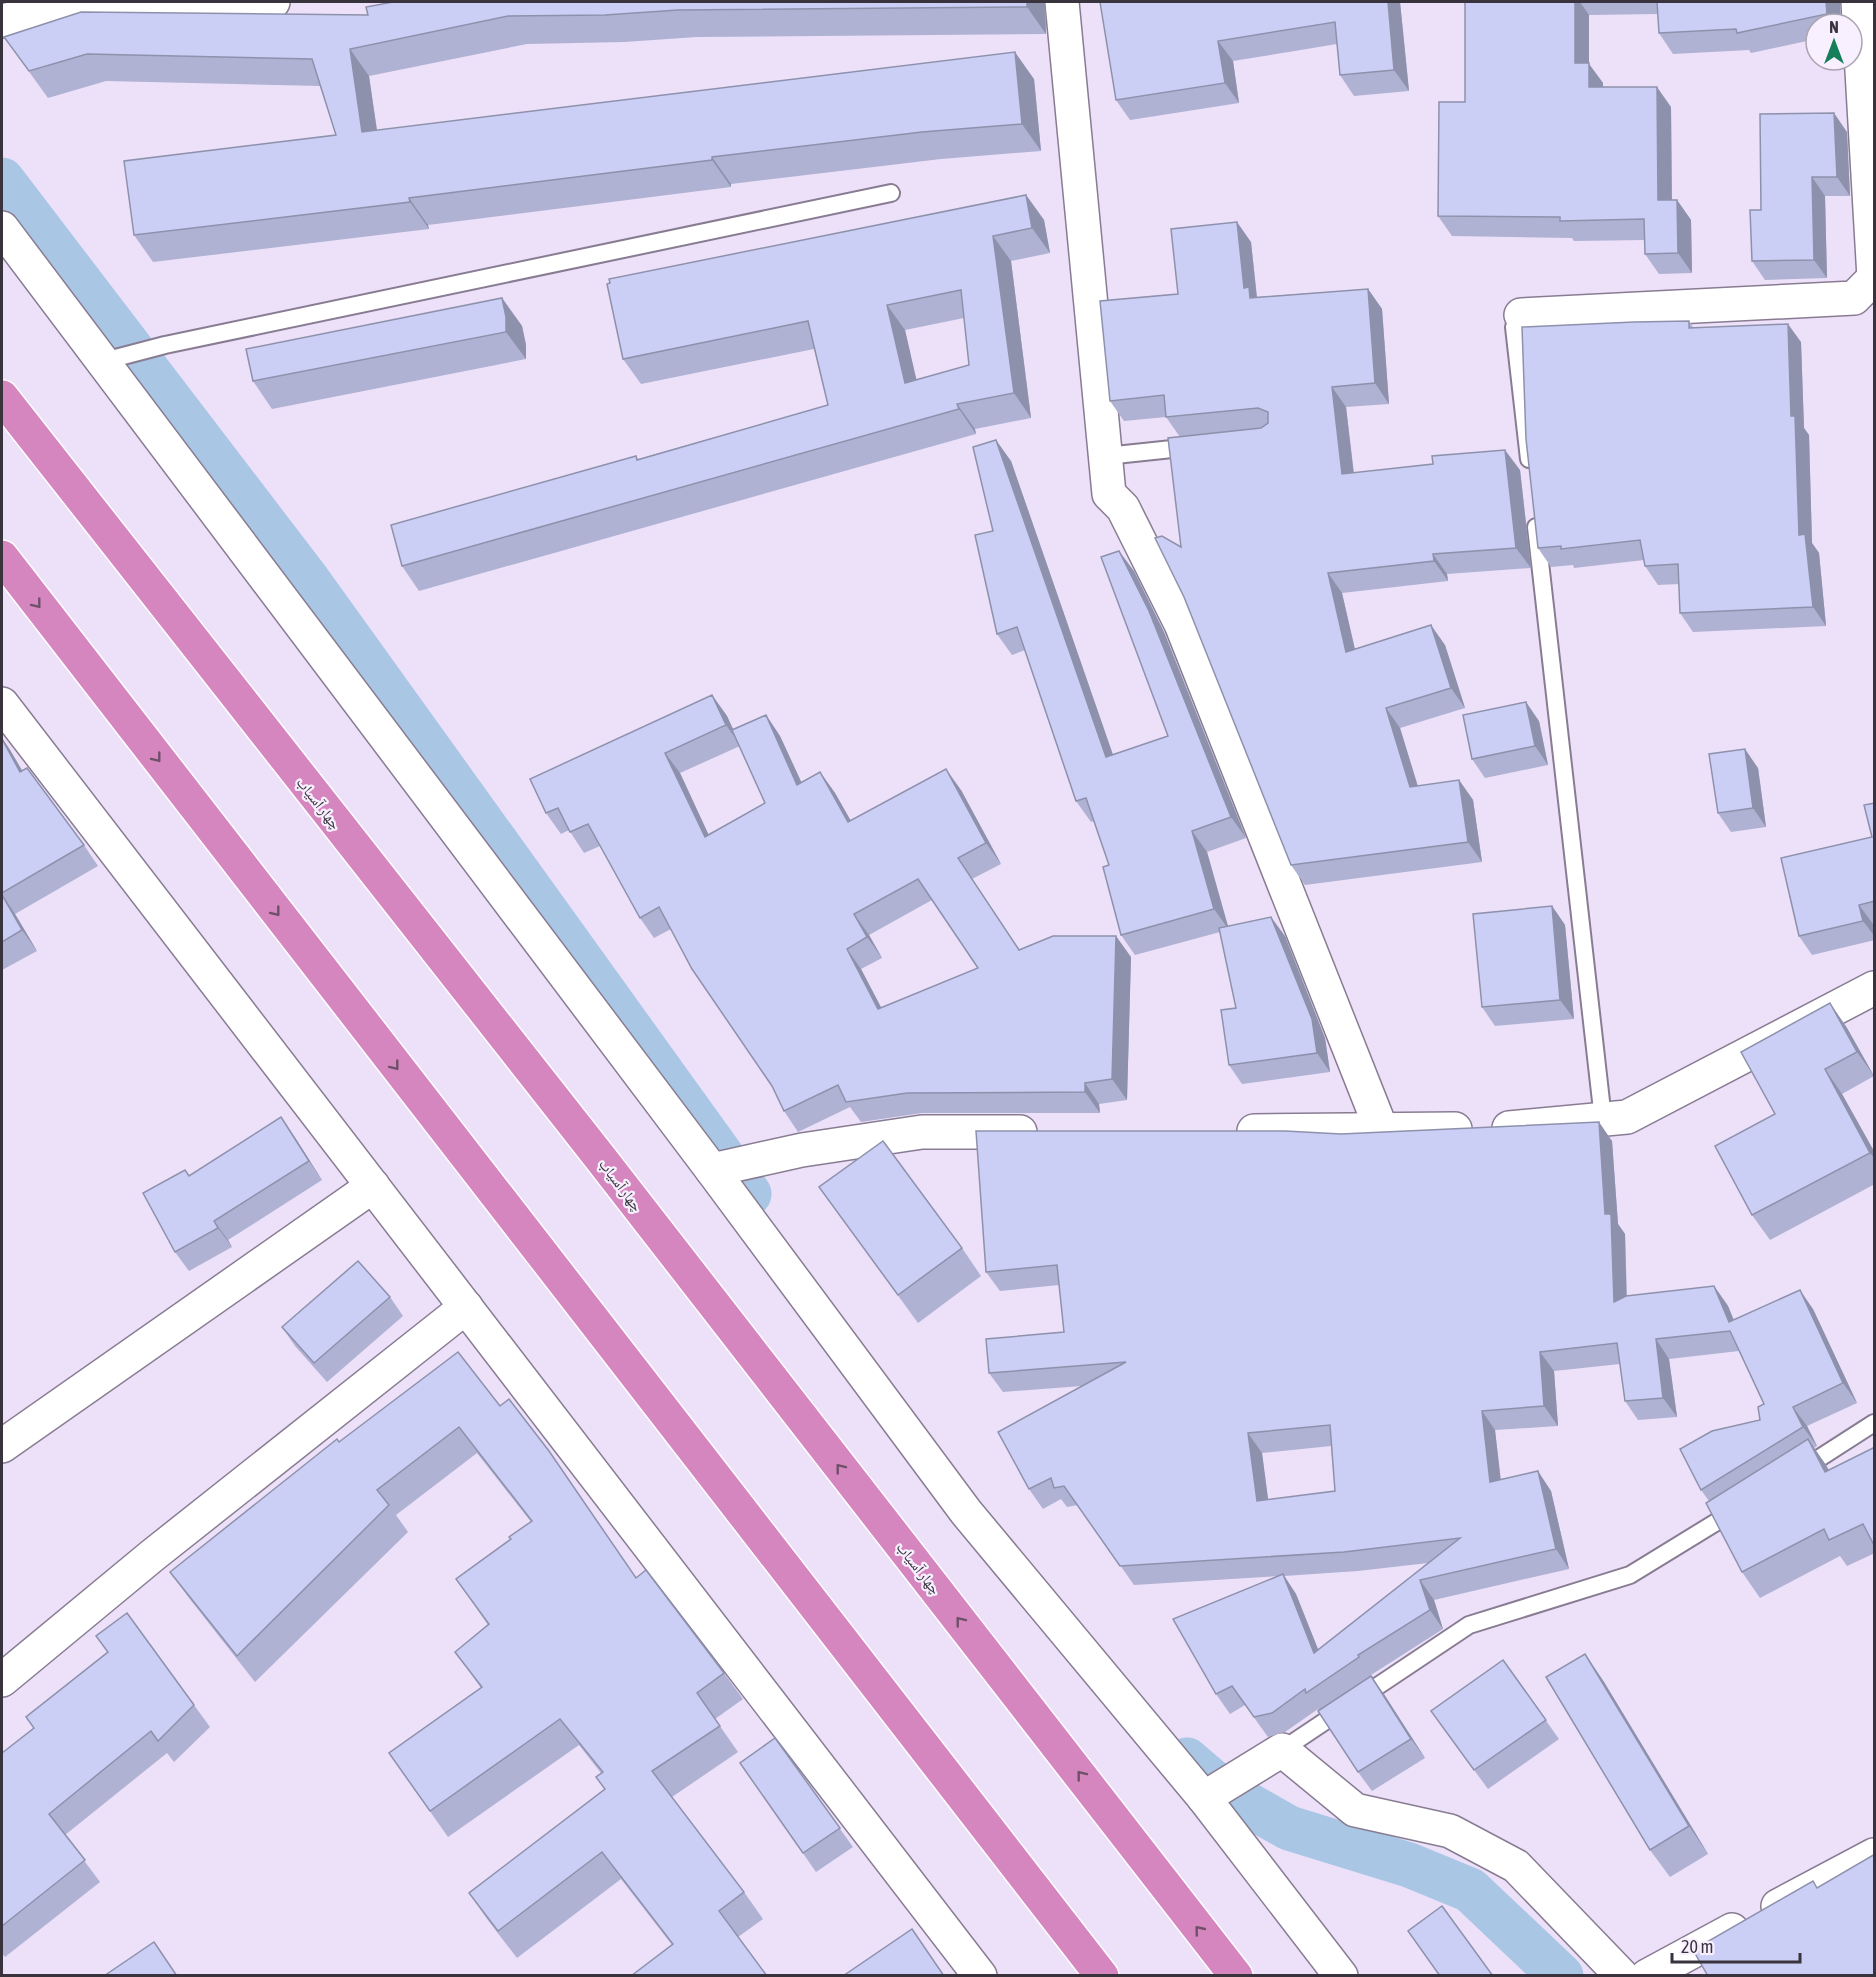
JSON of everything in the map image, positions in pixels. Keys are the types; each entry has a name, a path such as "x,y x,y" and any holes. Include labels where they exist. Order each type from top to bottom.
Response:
{"highway":[{"name":"چهار آسیاب","path":"2,397 598,1155 1236,1976"},
{"path":"2,558 1102,1976"}],"street":[{"path":"2,21 86,2 273,2"},
{"path":"1062,2 1109,494 1122,508 1181,624 1382,1131"},
{"path":"1521,315 1854,298 1875,278 1858,2"},
{"path":"2,228 712,1170 966,1512 1204,1798 1341,1976"},
{"path":"2,704 980,1976"},
{"path":"1229,1131 1505,1128 1627,1117 1875,988"},
{"path":"712,1170 802,1150 922,1132 1052,1132"},
{"path":"2,1446 373,1186"},
{"path":"2,1680 153,1555 466,1307"},
{"path":"1204,1798 1281,1750 1354,1810 1450,1831 1516,1866 1622,1976"},
{"path":"1647,1976 1875,1855"}],"lane":[{"path":"104,361 165,345 891,193"},
{"path":"1521,315 1514,327 1531,480"},
{"path":"1106,456 1213,445"},
{"path":"1535,516 1603,1119"},
{"path":"1790,1477 1875,1423"},
{"path":"1281,1750 1469,1625 1630,1575 1750,1501"}],"building":[{"path":"393,2 1027,2 1027,7 678,10 605,15 508,16 350,49 362,132 1015,52 1022,124 922,132 712,157 712,160 409,198 410,202 134,235 124,161 336,135 312,59 87,54 29,71 4,37 81,12 368,15 366,7"},
{"path":"1100,2 1388,2 1394,70 1340,75 1335,22 1218,41 1225,83 1116,100"},
{"path":"1465,2 1575,2 1575,63 1589,63 1589,87 1657,87 1658,200 1677,200 1678,253 1645,254 1644,219 1560,221 1560,217 1438,216 1439,102 1465,102"},
{"path":"1657,2 1826,2 1827,12 1804,12 1804,19 1737,33 1736,29 1659,33"},
{"path":"1834,113 1837,177 1812,177 1814,260 1752,261 1750,210 1761,210 1760,114"},
{"path":"1026,195 1032,228 993,236 1014,393 957,404 959,409 402,566 391,525 636,456 637,460 828,405 808,321 623,359 607,284 610,283 609,279","holes":["961,290 969,365 905,383 887,305"]},
{"path":"1237,222 1244,288 1249,287 1250,298 1368,289 1375,383 1332,387 1342,474 1433,464 1432,456 1505,450 1516,548 1433,554 1434,561 1328,573 1346,652 1431,625 1451,688 1386,708 1410,787 1459,780 1468,842 1291,865 1184,597 1155,538 1162,536 1181,547 1168,438 1261,428 1268,423 1268,412 1258,408 1166,417 1164,395 1110,401 1100,301 1178,294 1171,229"},
{"path":"502,298 506,332 253,381 246,349"},
{"path":"1689,321 1689,328 1788,324 1791,416 1795,416 1799,535 1805,534 1813,607 1680,613 1678,564 1645,566 1640,540 1561,549 1561,546 1538,548 1526,439 1522,327"},
{"path":"996,440 1106,757 1168,736 1101,557 1119,551 1149,611 1231,817 1192,831 1214,909 1121,935 1103,867 1109,865 1086,798 1076,801 1017,627 997,634 975,535 993,531 973,447"},
{"path":"712,695 726,725 665,753 705,837 765,803 732,730 766,715 797,785 820,772 848,822 946,769 986,843 958,858 1019,950 1053,936 1116,936 1112,1079 1085,1083 1085,1092 907,1093 846,1102 838,1085 784,1111 772,1086 692,969 659,907 640,918 588,824 570,832 558,808 546,813 530,779","holes":["918,879 978,968 878,1009 847,949 867,937 854,914"]},
{"path":"1526,702 1535,746 1472,759 1463,715"},
{"path":"2,739 20,772 27,768 84,845 2,893"},
{"path":"1745,749 1753,808 1718,813 1709,754"},
{"path":"1875,803 1875,901 1859,905 1863,921 1799,936 1781,858 1872,837 1864,805"},
{"path":"2,895 22,930 2,942"},
{"path":"1552,906 1560,1000 1482,1007 1473,914"},
{"path":"1271,917 1312,1019 1317,1053 1229,1065 1221,1010 1236,1008 1219,928"},
{"path":"1830,1003 1857,1052 1825,1069 1870,1153 1752,1215 1715,1146 1775,1114 1741,1052"},
{"path":"281,1117 309,1161 214,1221 218,1228 175,1252 143,1193 185,1170 189,1176"},
{"path":"1599,1122 1605,1214 1611,1214 1614,1302 1626,1296 1714,1286 1729,1322 1800,1290 1843,1383 1793,1407 1803,1427 1701,1490 1680,1449 1712,1431 1760,1420 1758,1407 1764,1404 1730,1331 1656,1339 1663,1398 1625,1401 1617,1343 1540,1352 1544,1406 1482,1411 1490,1482 1538,1471 1556,1549 1420,1580 1430,1610 1358,1655 1359,1657 1306,1693 1305,1689 1272,1713 1254,1717 1232,1686 1216,1694 1173,1619 1283,1574 1314,1653 1460,1538 1344,1552 1120,1566 1064,1486 1054,1488 1051,1478 1029,1489 998,1432 1126,1362 989,1373 986,1339 1064,1332 1057,1265 986,1272 976,1131 1285,1131 1341,1134","holes":["1330,1425 1335,1491 1257,1501 1248,1433"]},
{"path":"883,1141 962,1248 898,1295 819,1187"},
{"path":"358,1261 390,1297 314,1363 282,1327"},
{"path":"458,1352 500,1406 509,1399 549,1451 636,1578 646,1570 724,1673 697,1693 720,1726 652,1771 744,1892 719,1911 767,1976 631,1976 673,1944 602,1852 498,1931 469,1893 605,1789 596,1777 603,1772 560,1719 430,1811 389,1753 482,1687 455,1652 489,1624 456,1579 532,1521 459,1427 377,1490 389,1505 237,1656 170,1572 337,1439 339,1442"},
{"path":"1808,1439 1825,1472 1875,1447 1875,1547 1863,1524 1829,1540 1824,1529 1742,1572 1706,1503"},
{"path":"127,1613 194,1705 158,1741 151,1731 49,1814 85,1860 2,1926 2,1753 34,1728 26,1717 108,1652 96,1636"},
{"path":"1585,1654 1689,1826 1650,1850 1546,1677"},
{"path":"1503,1660 1546,1720 1474,1770 1431,1711"},
{"path":"1371,1676 1411,1739 1358,1772 1318,1711"},
{"path":"775,1738 840,1828 803,1853 740,1763"},
{"path":"1875,1854 1875,1976 1708,1976 1693,1950 1813,1881 1817,1888"},
{"path":"1442,1906 1493,1976 1440,1976 1408,1931"},
{"path":"912,1929 944,1976 843,1976"},
{"path":"154,1942 177,1976 104,1976"}],"waterway":[{"path":"2,180 306,578 749,1194"},
{"path":"1187,1760 1222,1790 1289,1828 1409,1865 1470,1890 1561,1976"}]}
